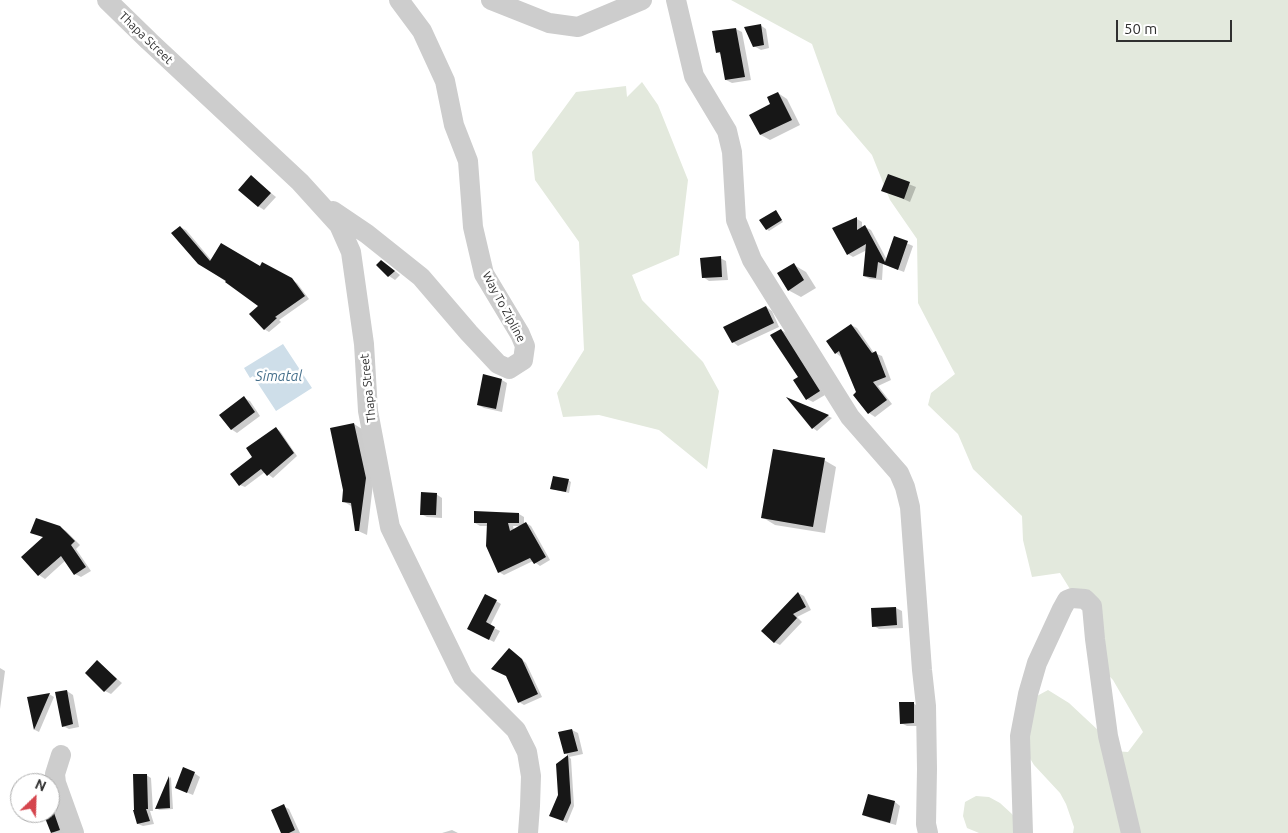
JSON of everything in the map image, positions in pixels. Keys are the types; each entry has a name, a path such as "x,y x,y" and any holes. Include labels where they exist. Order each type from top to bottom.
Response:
{"street":[{"name":"Thapa Street","path":"108,0 149,41 300,182 339,226 351,252 364,344 368,410 390,527 463,677 516,730 528,752 531,776 528,833"},
{"name":"Way To Zipline","path":"318,202 367,234 421,277 498,364 509,369 523,360 525,346 520,334 484,274 473,227 468,161 454,124 445,82 422,31 399,0"},
{"path":"491,0 549,23 578,27 642,0"},
{"path":"676,0 694,76 727,131 732,152 736,220 752,260 850,417 899,473 905,487 910,507 926,706 926,824 928,833"},
{"path":"1023,833 1020,736 1028,694 1037,663 1062,609 1067,600 1072,598 1086,599 1092,606 1108,736 1131,833"},
{"path":"61,755 55,774 56,782 74,833"}],"shaded area":[{"path":"731,0 1288,0 1288,833 1073,833 1074,827 1066,804 1060,793 1034,765 1028,755 1024,742 1037,696 1048,690 1069,703 1099,731 1114,751 1128,752 1143,732 1113,680 1088,653 1083,610 1060,573 1032,577 1023,540 1022,516 973,469 958,434 928,405 931,393 955,374 918,303 917,239 890,200 872,155 837,114 812,44"},
{"path":"642,82 658,105 688,180 679,255 632,275 642,300 703,362 719,391 707,469 659,430 599,415 563,417 557,393 584,350 579,242 535,180 532,152 576,92 626,86 627,97"},
{"path":"976,796 989,797 1000,803 1012,814 1025,833 979,833 967,828 963,816 965,802"}],"water":[{"name":"Simatal","path":"283,344 312,388 276,411 253,376 250,378 244,368"}],"building":[{"path":"761,24 764,45 753,47 744,27"},
{"path":"736,28 745,77 725,80 720,52 716,53 712,31"},
{"path":"778,92 792,120 760,135 749,115 770,104 767,97"},
{"path":"888,174 910,182 904,199 881,191"},
{"path":"251,175 271,193 258,207 238,190"},
{"path":"776,210 782,220 766,230 759,220"},
{"path":"857,217 857,230 865,225 885,262 894,236 908,241 898,270 878,262 876,278 863,276 866,244 847,255 832,228"},
{"path":"180,226 210,261 221,243 260,266 262,262 292,278 305,296 275,317 277,318 264,330 249,314 258,306 226,281 198,264 171,233"},
{"path":"721,256 722,277 702,278 700,258"},
{"path":"381,260 395,271 388,277 376,265"},
{"path":"794,263 804,280 788,291 777,273"},
{"path":"766,306 774,323 732,343 723,327"},
{"path":"851,324 872,353 876,351 886,377 873,382 887,400 868,414 853,395 856,392 839,351 835,354 826,341"},
{"path":"781,329 820,391 806,400 793,380 798,377 770,335"},
{"path":"483,374 502,379 496,409 477,405"},
{"path":"244,396 255,412 231,430 219,415"},
{"path":"786,397 829,415 812,429"},
{"path":"354,423 366,478 359,531 355,531 351,503 342,502 343,490 330,428"},
{"path":"276,427 294,453 267,476 261,469 239,486 230,474 252,457 246,448"},
{"path":"773,449 825,458 813,527 761,518"},
{"path":"553,476 569,479 566,492 550,489"},
{"path":"421,492 437,493 436,515 420,515"},
{"path":"474,511 519,513 519,523 508,523 510,531 526,522 546,557 534,564 530,558 498,573 486,546 487,523 474,523"},
{"path":"36,518 60,526 75,541 71,545 86,567 74,575 61,556 38,576 21,557 43,537 30,533"},
{"path":"798,592 806,607 793,614 797,618 774,643 761,631"},
{"path":"485,594 497,600 486,622 495,627 489,640 467,629"},
{"path":"896,607 897,625 872,627 871,608"},
{"path":"509,648 522,659 538,694 518,703 506,676 491,669"},
{"path":"97,660 117,679 104,692 85,673"},
{"path":"67,690 73,724 62,727 55,692"},
{"path":"50,693 34,730 27,697"},
{"path":"899,702 914,702 914,723 900,724"},
{"path":"572,729 578,751 564,754 558,732"},
{"path":"568,755 571,803 563,821 549,816 558,795 556,764"},
{"path":"183,767 195,772 187,793 175,788"},
{"path":"133,774 147,774 148,809 146,809 150,821 137,824 133,810"},
{"path":"169,776 170,808 155,809"},
{"path":"868,794 895,801 890,823 862,815"},
{"path":"284,804 295,830 289,833 281,833 271,810"},
{"path":"47,823 58,823 60,830 51,833"}]}
